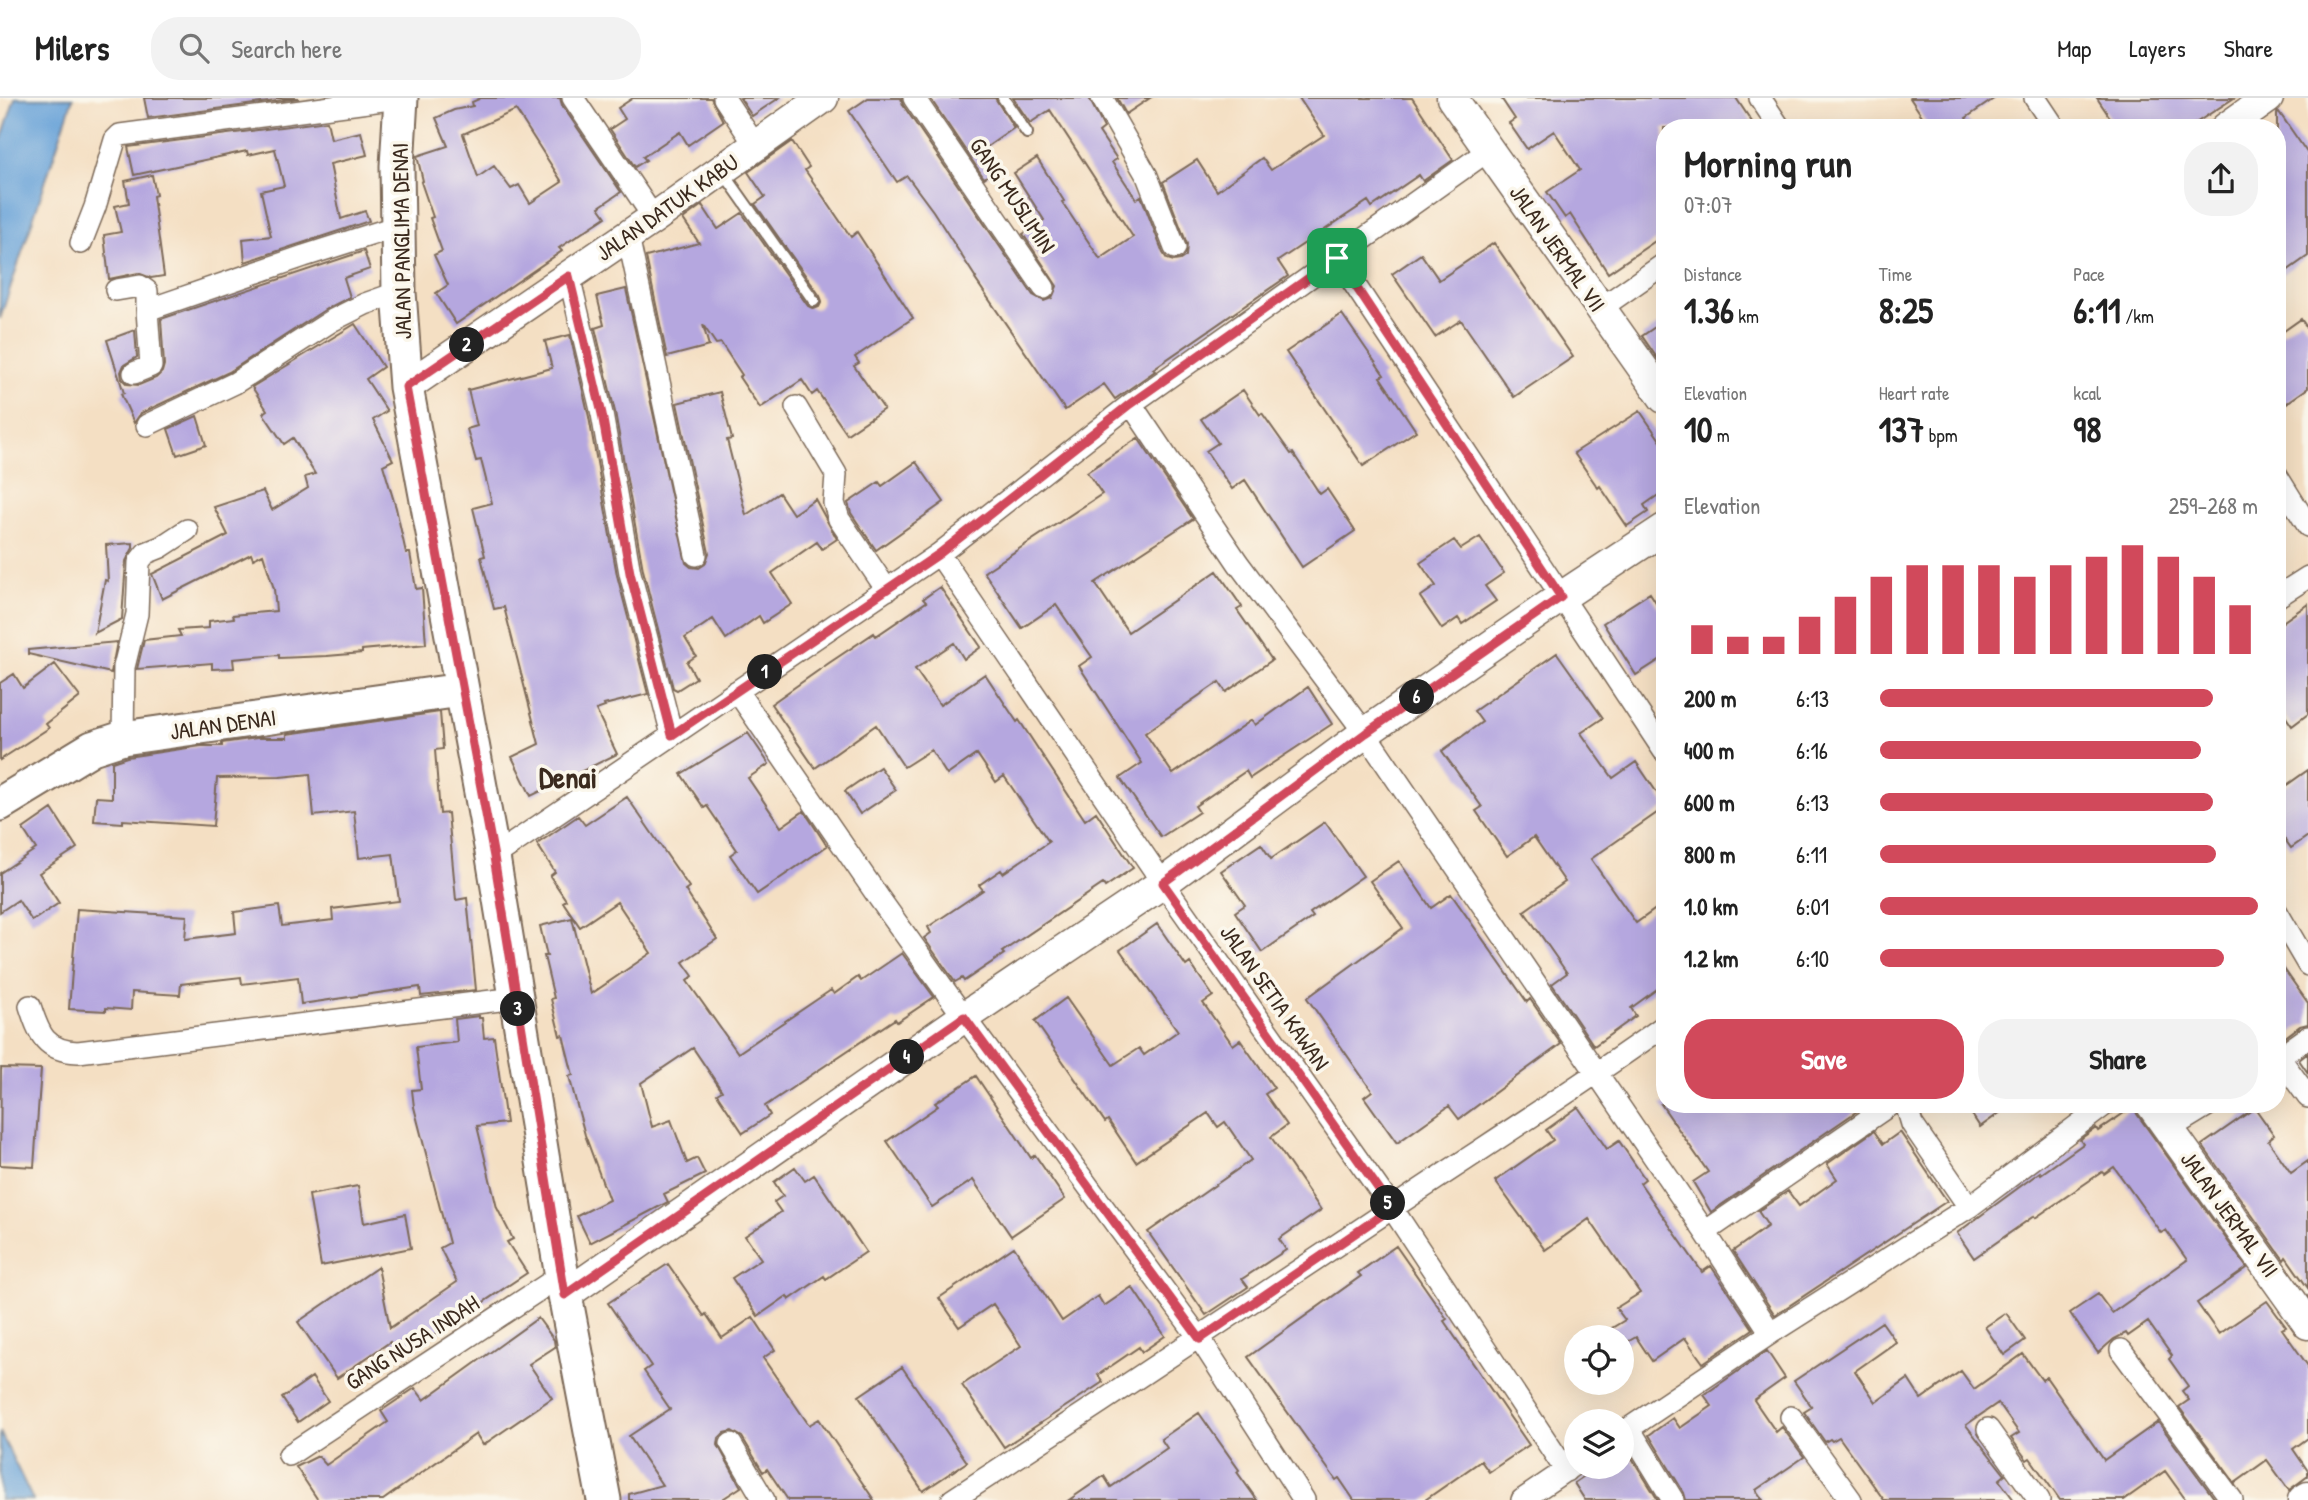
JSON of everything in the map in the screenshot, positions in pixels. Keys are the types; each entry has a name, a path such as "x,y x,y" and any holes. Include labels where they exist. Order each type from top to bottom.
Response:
{"main road":[{"name":"JALAN PANGLIMA DENAI","path":"399,98 399,292 406,387 494,857 564,1285 604,1500"},
{"name":"JALAN DENAI","path":"0,804 92,748 124,738 461,690"}],"street":[{"path":"81,243 115,140 120,135 399,98"},
{"path":"573,98 654,218"},
{"path":"724,98 755,145"},
{"name":"JALAN DATUK KABU","path":"406,387 654,218 823,98"},
{"name":"GANG MUSLIMIN","path":"914,98 1044,288"},
{"path":"1102,98 1147,176 1175,248"},
{"name":"JALAN JERMAL VII","path":"1452,98 1656,387"},
{"path":"1760,98 1774,119"},
{"path":"2035,98 2049,119"},
{"path":"2239,119 2268,98"},
{"path":"494,857 939,554 1130,404 1489,150"},
{"path":"147,310 398,226"},
{"path":"628,236 696,555"},
{"path":"1337,258 1656,739"},
{"path":"1601,308 1656,270"},
{"path":"569,276 602,414 630,573 672,735"},
{"path":"116,290 140,286 146,291 151,366 134,373"},
{"path":"147,425 235,383 333,320 365,304 399,292"},
{"path":"1130,404 1238,563 1366,733 1771,1333"},
{"path":"796,407 836,474 834,503 839,519 887,590"},
{"path":"2286,491 2308,526"},
{"path":"124,738 124,667 137,614 139,562 146,553 161,547 187,530"},
{"path":"564,1285 1163,883 1366,733 1656,534"},
{"name":"JALAN SETIA KAWAN","path":"939,554 1163,883 1564,1457"},
{"path":"2286,591 2308,577"},
{"path":"737,691 964,1017 1200,1339 1304,1500"},
{"path":"2286,927 2308,965"},
{"path":"30,1006 37,1031 49,1045 78,1052 516,998"},
{"path":"952,1500 1200,1339 1392,1208 1598,1074 1656,1032"},
{"path":"2286,1052 2308,1037"},
{"path":"2286,1068 2308,1097"},
{"path":"1705,1232 1878,1113"},
{"path":"1909,1113 1912,1124 1969,1207"},
{"path":"1634,1426 1771,1333 1969,1207 2094,1113"},
{"name":"JALAN JERMAL VII","path":"2157,1113 2308,1324"},
{"path":"2169,1129 2195,1113"},
{"name":"GANG NUSA INDAH","path":"289,1455 564,1285"},
{"path":"2121,1350 2232,1500"},
{"path":"1791,1417 1851,1500"},
{"path":"1988,1429 2039,1500"},
{"path":"1634,1443 1673,1500"},
{"path":"732,1444 764,1500"},
{"path":"1522,1500 1564,1472"},
{"path":"2303,1500 2308,1497"}],"lane":[{"path":"1003,98 1027,133"},
{"path":"721,170 814,301"}],"water":[{"path":"15,98 73,98 0,319 0,144"},
{"path":"0,1432 33,1500 0,1500"}],"building":[{"path":"144,98 299,98 148,118"},
{"path":"481,98 560,98 562,105 621,192 599,207 606,217 559,248 562,251 456,324 436,293 448,285 434,255 442,251 430,218 433,217 421,182 423,181 417,156 448,146 436,118 473,106 472,102","holes":["516,110 562,182 530,203 519,185 511,189 494,166 478,177 463,134"]},
{"path":"633,98 711,98 723,121 688,145 680,132 643,157 646,160 635,167 610,129 625,119 618,108"},
{"path":"740,98 779,98 752,116"},
{"path":"868,98 901,98 903,105 1033,295 1044,301 1052,298 1057,286 1023,234 1044,220 1014,173 1037,158 1100,259 1133,237 1050,110 1030,123 1013,98 1089,98 1104,128 1099,132 1117,159 1112,162 1136,199 1141,196 1163,253 1167,259 1174,261 1186,256 1187,244 1163,182 1197,160 1217,191 1262,158 1271,170 1324,135 1299,98 1412,98 1453,160 1423,181 1419,175 1372,207 1368,201 1278,261 1288,276 1153,369 1155,371 1115,399 1104,384 1065,410 975,279 933,211 907,176 897,182 849,111"},
{"path":"930,98 995,98 1014,128 984,149 997,169 984,178"},
{"path":"1117,98 1150,98 1126,114"},
{"path":"1501,98 1736,98 1750,119 1656,119 1656,240 1608,273 1570,214 1565,218 1547,192 1580,170 1554,131 1527,149 1509,123 1515,119"},
{"path":"1910,98 1995,98 1967,119 1924,119"},
{"path":"2097,98 2234,98 2202,119 2111,119"},
{"path":"327,121 331,139 361,132 367,155 330,164 341,219 365,211 369,221 245,262 243,239 271,236 261,191 284,186 275,149 248,155 247,151 134,175 128,147"},
{"path":"2286,122 2308,154 2308,256 2286,272"},
{"path":"792,141 809,167 805,170 851,237 857,232 913,318 855,357 859,363 854,366 884,409 847,434 817,391 812,395 802,380 760,408 721,343 716,344 703,325 709,346 667,357 646,257 699,243 683,219 702,205 718,229 742,213 808,306 814,309 819,307 822,301 820,296 755,204 765,197 748,172"},
{"path":"152,175 164,276 151,278 138,273 109,279 104,235 121,232 115,206 129,203 125,181"},
{"path":"1494,243 1573,357 1514,397 1461,320 1435,337 1392,274 1421,254 1439,280"},
{"path":"364,251 370,269 344,278 350,297 326,309 229,372 141,413 134,423 121,394 124,393 107,340 135,330 137,357 124,365 121,372 122,379 127,384 139,385 156,378 162,372 164,365 161,319"},
{"path":"626,289 686,563 699,568 705,564 709,553 677,403 720,392 732,439 727,440 746,515 779,493 793,514 815,499 837,539 822,549 817,542 772,573 792,604 763,623 759,616 726,639 713,619 685,638 696,656 687,662 696,678 677,690 673,688 643,570 615,412 595,328 604,325 597,296"},
{"path":"1342,314 1384,375 1380,377 1416,431 1363,466 1286,352"},
{"path":"2301,319 2308,329 2308,388 2286,404 2286,330"},
{"path":"355,324 383,367 366,379 387,411 373,420 393,460 383,465 406,553 410,553 416,589 422,588 426,644 327,656 279,658 279,655 233,659 234,668 212,669 212,663 137,669 144,640 181,636 178,630 209,628 209,621 234,618 233,615 276,611 274,589 263,554 253,559 251,554 162,599 152,574 228,535 214,507 263,491 272,510 308,488 305,477 315,474 293,438 284,444 263,413 267,410 252,387"},
{"path":"1656,326 1656,356 1642,336"},
{"path":"570,335 589,417 617,575 648,694 604,705 605,707 596,710 617,754 531,796 512,757 539,744 504,607 494,609 481,557 485,556 473,508 492,503 481,460 476,461 467,429 477,426 468,390 552,368 545,341"},
{"path":"1243,390 1260,415 1262,413 1291,454 1293,453 1320,494 1327,489 1355,531 1302,567 1245,480 1232,489 1206,451 1218,443 1201,419"},
{"path":"1640,411 1656,434 1656,497 1644,505 1648,512 1627,526 1574,453"},
{"path":"197,416 206,445 177,455 168,429"},
{"path":"1138,438 1193,519 1095,583 1128,632 1217,571 1242,607 1237,610 1272,660 1226,692 1219,682 1145,733 1173,774 1252,720 1255,725 1308,687 1332,724 1250,778 1246,771 1195,806 1199,812 1161,837 1120,778 1142,763 1079,666 1092,657 1056,605 1022,628 984,572 1102,494 1087,472"},
{"path":"916,462 944,502 876,550 851,513 848,503 879,482 882,486"},
{"path":"1480,537 1504,573 1485,586 1496,601 1462,624 1458,618 1442,629 1420,597 1436,586 1420,563 1454,540 1461,549"},
{"path":"133,543 126,561 122,619 95,633 105,580 108,581 106,545"},
{"path":"940,587 981,647 964,659 954,643 915,669 940,705 985,674 1085,820 1096,812 1133,868 1105,887 1103,884 964,981 962,978 955,982 924,938 931,933 928,927 983,890 979,885 1001,870 1003,873 1049,842 1004,776 996,782 977,754 947,775 931,750 904,767 876,725 815,768 771,704 874,633 876,636 926,602 923,599"},
{"path":"1650,593 1656,602 1656,662 1636,675 1603,623"},
{"path":"2308,604 2308,714 2292,726 2286,717 2286,620"},
{"path":"117,642 111,673 28,654 28,650"},
{"path":"1557,653 1603,718 1581,733 1613,778 1636,762 1656,791 1656,814 1591,859 1636,923 1656,909 1656,990 1631,1008 1636,1016 1594,1046 1552,984 1567,973 1524,911 1565,882 1534,837 1507,856 1476,811 1482,807 1442,751 1482,722 1474,711"},
{"path":"55,664 80,697 46,724 49,728 0,760 0,683 14,674 23,688"},
{"path":"440,712 443,749 435,750 440,814 448,813 456,900 467,898 476,990 421,996 420,987 301,1004 298,977 242,984 241,977 181,984 180,995 132,992 131,1010 69,1009 77,909 187,916 185,939 236,933 234,912 279,906 282,926 333,920 332,909 399,901 393,854 359,858 354,811 314,816 310,774 217,778 213,826 123,820 123,823 94,821 96,797 112,798 112,762 127,757 201,746 222,746 222,743 257,738 287,738 287,734"},
{"path":"748,733 769,764 748,778 781,827 804,811 827,846 757,894 730,855 737,850 681,774"},
{"path":"880,767 896,790 860,814 845,791"},
{"path":"2308,770 2308,836 2291,848 2286,841 2286,786"},
{"path":"627,797 689,887 685,890 717,939 683,962 693,976 687,981 738,1053 831,990 834,994 858,977 861,981 902,953 934,997 897,1022 895,1019 765,1106 770,1115 743,1133 717,1094 722,1091 693,1048 641,1083 652,1127 671,1120 687,1163 697,1158 705,1174 664,1194 668,1202 590,1243 577,1216 609,1200 585,1135 569,1076 573,1075 551,999 554,998 540,926 572,918 591,994 651,953 617,902 580,927 563,902 566,900 550,876 555,872 537,844 578,816 585,825"},
{"path":"52,809 77,848 39,873 59,903 32,921 18,900 0,912 0,873 36,849 23,829"},
{"path":"1325,822 1363,876 1310,913 1313,917 1262,952 1235,912 1245,905 1221,871 1261,844 1271,859"},
{"path":"1399,861 1431,908 1451,894 1527,1002 1530,999 1561,1044 1459,1119 1449,1106 1397,1143 1364,1097 1372,1091 1307,998 1403,928 1370,881"},
{"path":"1157,924 1186,966 1190,963 1213,996 1203,1003 1233,1045 1240,1040 1274,1088 1265,1094 1287,1125 1271,1137 1321,1210 1279,1239 1286,1250 1242,1279 1248,1287 1206,1315 1148,1232 1251,1160 1225,1122 1218,1127 1208,1113 1136,1162 1035,1021 1066,998 1113,1065 1139,1048 1144,1055 1178,1031 1120,950"},
{"path":"2286,972 2308,1003 2308,1024 2300,1026 2286,1036"},
{"path":"479,1016 482,1018 484,1038 494,1037 506,1123 477,1126 497,1208 513,1239 507,1242 527,1273 400,1358 390,1342 337,1378 298,1322 378,1267 390,1328 457,1282 440,1248 449,1243 412,1090 421,1089 416,1047 457,1042 455,1019"},
{"path":"2308,1053 2308,1073 2299,1060"},
{"path":"1,1068 41,1069 34,1167 0,1165"},
{"path":"976,1076 1031,1158 1035,1155 1065,1199 1011,1236 973,1180 932,1207 887,1141 938,1106 935,1103"},
{"path":"1578,1107 1607,1149 1619,1141 1645,1179 1640,1183 1702,1272 1711,1266 1753,1329 1703,1363 1685,1338 1652,1361 1636,1337 1634,1338 1634,1325 1617,1325 1625,1320 1616,1308 1640,1293 1589,1219 1545,1250 1495,1181 1553,1140 1546,1130"},
{"path":"1667,1113 1854,1113 1711,1212 1693,1182 1708,1172"},
{"path":"1971,1113 1999,1113 1980,1127"},
{"path":"2124,1113 2137,1113 2247,1268 2197,1303 2219,1334 2267,1301 2286,1327 2282,1329 2308,1366 2308,1438 2293,1449 2308,1471 2308,1476 2289,1490 2267,1460 2235,1483 2179,1407 2189,1400 2182,1391 2188,1386 2169,1359 2172,1356 2148,1322 2128,1336 2126,1333 2114,1339 2098,1353 2070,1313 2098,1294 2112,1313 2187,1260 2166,1230 2161,1233 2114,1167 2104,1174 2102,1172 2035,1218 2034,1216 1974,1258 1957,1233 2083,1144 2080,1140 2083,1137 2096,1128 2098,1131"},
{"path":"2248,1113 2259,1113 2274,1135 2268,1140 2291,1173 2308,1161 2308,1288 2286,1257 2284,1260 2202,1145"},
{"path":"1874,1131 1883,1144 1900,1132 1947,1201 1775,1315 1733,1251 1768,1226 1758,1211 1788,1191 1799,1206 1837,1179 1827,1164"},
{"path":"795,1167 805,1181 814,1175 866,1252 826,1279 824,1276 789,1300 787,1296 758,1316 732,1278 761,1259 745,1236 781,1212 774,1202 783,1196 774,1182"},
{"path":"358,1186 364,1223 405,1214 411,1248 321,1266 309,1195"},
{"path":"1396,1246 1529,1445 1489,1472 1481,1461 1425,1500 1354,1500 1339,1478 1336,1480 1248,1357 1361,1276 1358,1273"},
{"path":"1014,1247 1062,1321 1098,1296 1104,1306 1132,1287 1165,1336 1142,1352 1139,1347 1098,1375 1103,1382 1004,1447 962,1385 1021,1346 993,1304 959,1327 939,1298"},
{"path":"668,1264 722,1338 753,1317 775,1350 763,1358 809,1425 819,1419 874,1500 788,1500 767,1469 763,1472 742,1437 732,1431 719,1438 718,1445 741,1487 721,1500 629,1500 629,1494 662,1485 629,1436 670,1409 644,1371 651,1366 608,1303"},
{"path":"2006,1313 2025,1340 2004,1355 1985,1327"},
{"path":"538,1318 554,1340 555,1347 529,1364 552,1398 483,1445 476,1434 383,1500 318,1500 296,1467 318,1456 326,1465 388,1422 381,1411 415,1388 424,1400"},
{"path":"1882,1322 1896,1342 1855,1371 1876,1402 1908,1379 1921,1399 1961,1371 1974,1389 2023,1354 2042,1380 2046,1377 2104,1460 2158,1422 2214,1498 2186,1500 2165,1471 2124,1500 2060,1500 2030,1458 2027,1460 2011,1438 2019,1433 1998,1403 1966,1425 2005,1475 1999,1480 2014,1500 1884,1500 1839,1437 1825,1442 1804,1412 1812,1407 1794,1381"},
{"path":"1767,1351 1785,1378 1754,1400 1776,1432 1782,1427 1804,1457 1756,1490 1763,1500 1686,1500 1649,1435 1673,1418 1680,1428 1712,1406 1704,1395"},
{"path":"902,1367 967,1462 923,1491 859,1396"},
{"path":"312,1377 328,1401 298,1422 282,1398"},
{"path":"1199,1413 1257,1500 1069,1500 1104,1476 1111,1487 1167,1448 1161,1439"},
{"path":"1634,1461 1658,1500 1585,1500 1574,1483 1580,1479 1634,1479"}],"district":[{"name":"Denai","path":"568,777"}],"route":[{"path":"1337,258 1561,597 1366,733 1163,883 1392,1208 1200,1339 964,1017 565,1295 494,857 406,387 569,276 602,414 630,573 672,735 939,554 1130,404 1337,258"}]}
